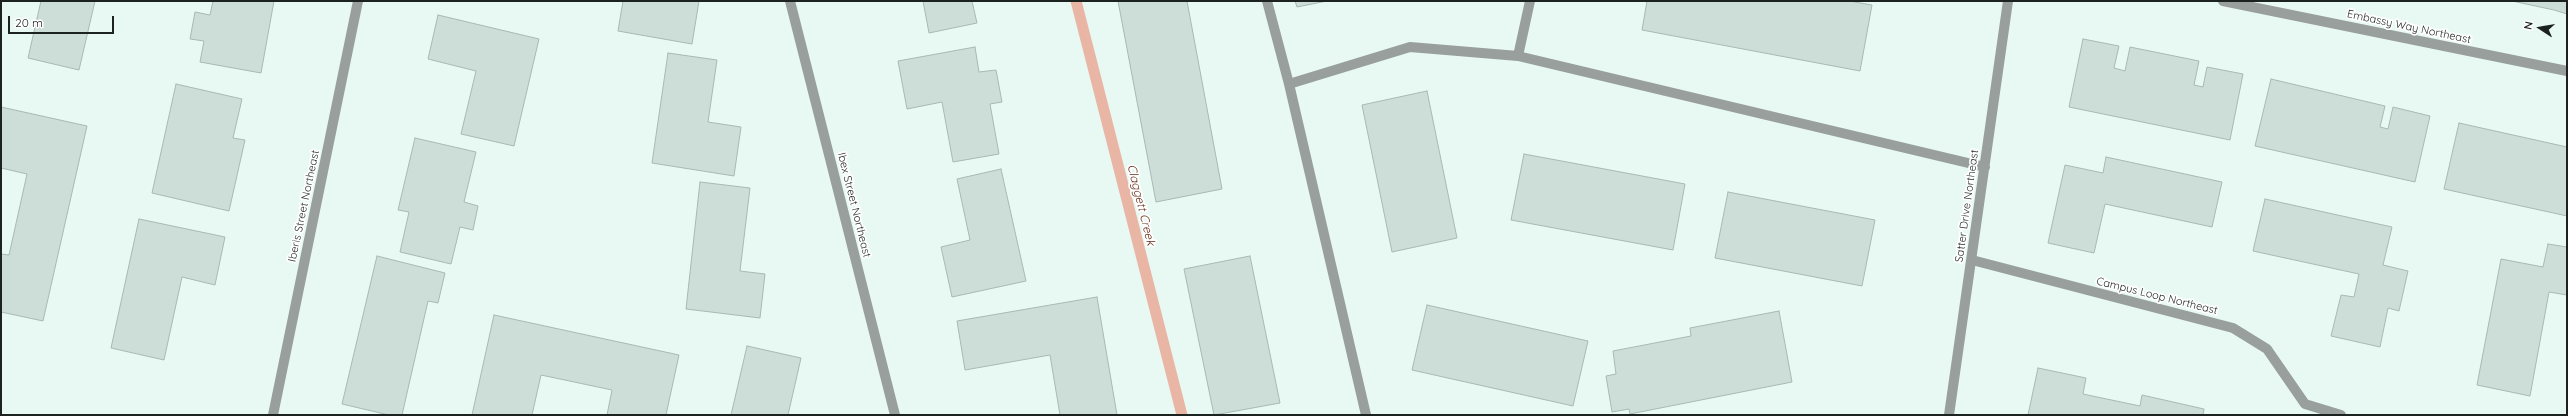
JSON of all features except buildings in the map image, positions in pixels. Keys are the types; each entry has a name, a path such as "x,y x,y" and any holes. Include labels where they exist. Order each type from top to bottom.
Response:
{"street":[{"name":"Iberis Street Northeast","path":"273,415 358,1"},
{"name":"Ibex Street Northeast","path":"790,1 895,415"},
{"path":"1266,1 1289,84 1366,415"},
{"path":"1518,56 1530,1"},
{"name":"Satter Drive Northeast","path":"1949,415 2008,1"},
{"name":"Embassy Way Northeast","path":"2223,1 2567,71"},
{"path":"1289,84 1410,47 1518,56 1985,167"},
{"name":"Campus Loop Northeast","path":"1972,260 2234,328 2267,349 2305,404"},
{"path":"2305,415 2305,404 2341,415"}],"waterway":[{"name":"Claggett Creek","path":"1076,1 1182,415"}]}
